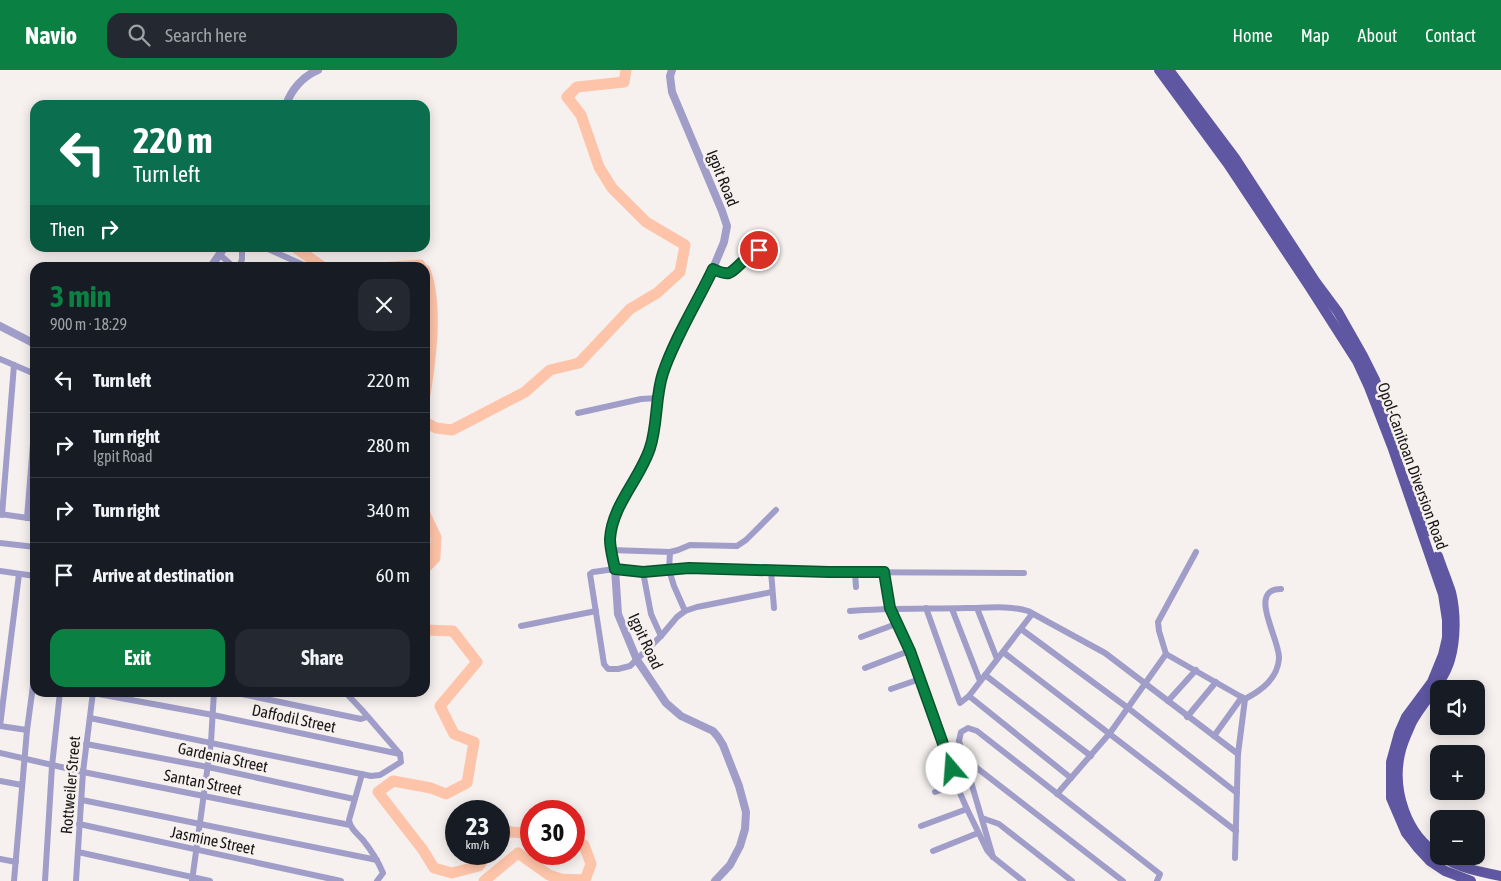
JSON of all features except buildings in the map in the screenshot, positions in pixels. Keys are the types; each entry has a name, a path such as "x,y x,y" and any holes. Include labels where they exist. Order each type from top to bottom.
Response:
{"main road":[{"name":"Opol-Canitoan Diversion Road","path":"1159,70 1228,164 1329,317 1357,360 1373,396 1443,594 1447,620 1447,638 1436,673 1432,682 1406,717 1399,733 1391,762 1391,798 1406,833 1416,847 1430,861 1445,871 1471,881"},
{"name":"Opol-Canitoan Diversion Road","path":"1169,70 1235,158 1315,281 1338,312 1363,356 1375,380 1451,592 1455,620 1450,661 1437,686 1413,720 1404,740 1398,772 1399,795 1405,814 1422,842 1430,848"},
{"name":"Opol-Canitoan Diversion Road","path":"1457,865 1473,871 1501,876"}],"street":[{"path":"288,100 302,80 318,70"},
{"name":"Igpit Road","path":"672,70 670,76 672,92 727,226 724,242 713,269 665,367 660,382 650,447 619,506 610,538 615,569 618,614 637,660 666,703 681,716 713,731 718,737 739,786 746,812 745,829 740,846 730,865 716,881"},
{"path":"713,269 724,273 729,272 751,253 765,246"},
{"path":"223,252 230,262"},
{"path":"275,252 297,262"},
{"path":"0,326 30,341"},
{"path":"0,359 30,372"},
{"path":"14,365 1,515 30,518"},
{"path":"578,414 641,399 658,398"},
{"path":"27,518 30,481"},
{"path":"611,550 670,552 690,545 737,546 746,540 776,510"},
{"path":"0,543 30,546"},
{"path":"670,552 669,570 684,611"},
{"path":"1196,552 1158,622 1158,631 1166,654 1244,698"},
{"path":"772,592 684,611 637,660 627,668 614,669 605,666 590,574 615,569 643,572 689,568 829,572 1024,573"},
{"path":"0,571 30,575"},
{"path":"770,571 774,608"},
{"path":"643,572 651,614 661,636"},
{"path":"855,572 856,587"},
{"path":"884,572 890,608 910,651 948,754 956,784 967,809 978,833 993,858 1023,881"},
{"path":"19,574 0,726 28,730"},
{"path":"1214,736 1244,698 1266,686 1271,680 1277,666 1278,651 1264,603 1266,596 1271,592 1282,589"},
{"path":"850,611 890,608 1022,609 1096,647 1238,754"},
{"path":"926,608 960,703 969,696 1032,614"},
{"path":"952,608 983,678 1091,756"},
{"path":"977,608 997,660"},
{"path":"521,626 596,611"},
{"path":"861,637 896,624"},
{"path":"1021,629 1128,708 1237,793"},
{"path":"865,668 910,651"},
{"path":"1003,652 1236,831"},
{"path":"1057,794 1110,733 1166,654"},
{"path":"1168,701 1196,670"},
{"path":"891,689 920,679"},
{"path":"1187,717 1216,682"},
{"path":"969,696 1071,778"},
{"path":"14,881 32,697"},
{"path":"45,881 52,766 59,697"},
{"name":"Rottweiler Street","path":"78,881 79,824 83,772 93,697"},
{"name":"Daffodil Street","path":"115,697 213,715 400,754"},
{"path":"192,879 211,742 214,697"},
{"path":"256,697 361,719 368,717"},
{"path":"90,718 362,774 380,775 401,762 400,754 350,697"},
{"path":"1234,858 1238,754 1244,698"},
{"path":"993,858 959,741 964,729 971,728 1160,874 1157,881"},
{"name":"Gardenia Street","path":"86,744 208,767 354,799"},
{"name":"Santan Street","path":"0,753 52,766 350,825"},
{"path":"964,757 1123,881"},
{"path":"362,774 349,817 350,825 377,860 383,873 377,881"},
{"path":"0,781 22,785"},
{"path":"935,792 956,784"},
{"path":"82,800 377,860"},
{"path":"921,826 967,809"},
{"path":"982,818 999,824 1072,881"},
{"name":"Jasmine Street","path":"79,824 341,881"},
{"path":"933,851 978,833"},
{"path":"78,852 192,879 210,881"},
{"path":"0,859 16,862"}],"waterway":[{"path":"430,425 436,428 452,430 525,392 550,370 579,363 630,309 657,293 680,272 685,245 646,222 612,188 599,167 581,115 567,97 577,87 624,82 626,70"},
{"path":"302,252 316,262"},
{"path":"430,292 432,315 430,356"},
{"path":"430,524 436,537 435,558 430,563"},
{"path":"430,630 453,631 477,662 440,706 454,734 474,742 467,783 446,794 431,788 393,781 378,792 423,850 434,868 452,873 480,865"},
{"path":"510,832 520,833"},
{"path":"535,865 549,875 561,879 585,880 591,864 585,848"},
{"path":"484,881 518,853 520,854"}],"route":[{"path":"759,250 751,253 729,272 724,273 713,269 669,359 660,382 650,447 645,460 619,506 612,529 610,538 615,569 643,572 689,568 884,572 890,608 910,651 952,769"}]}
